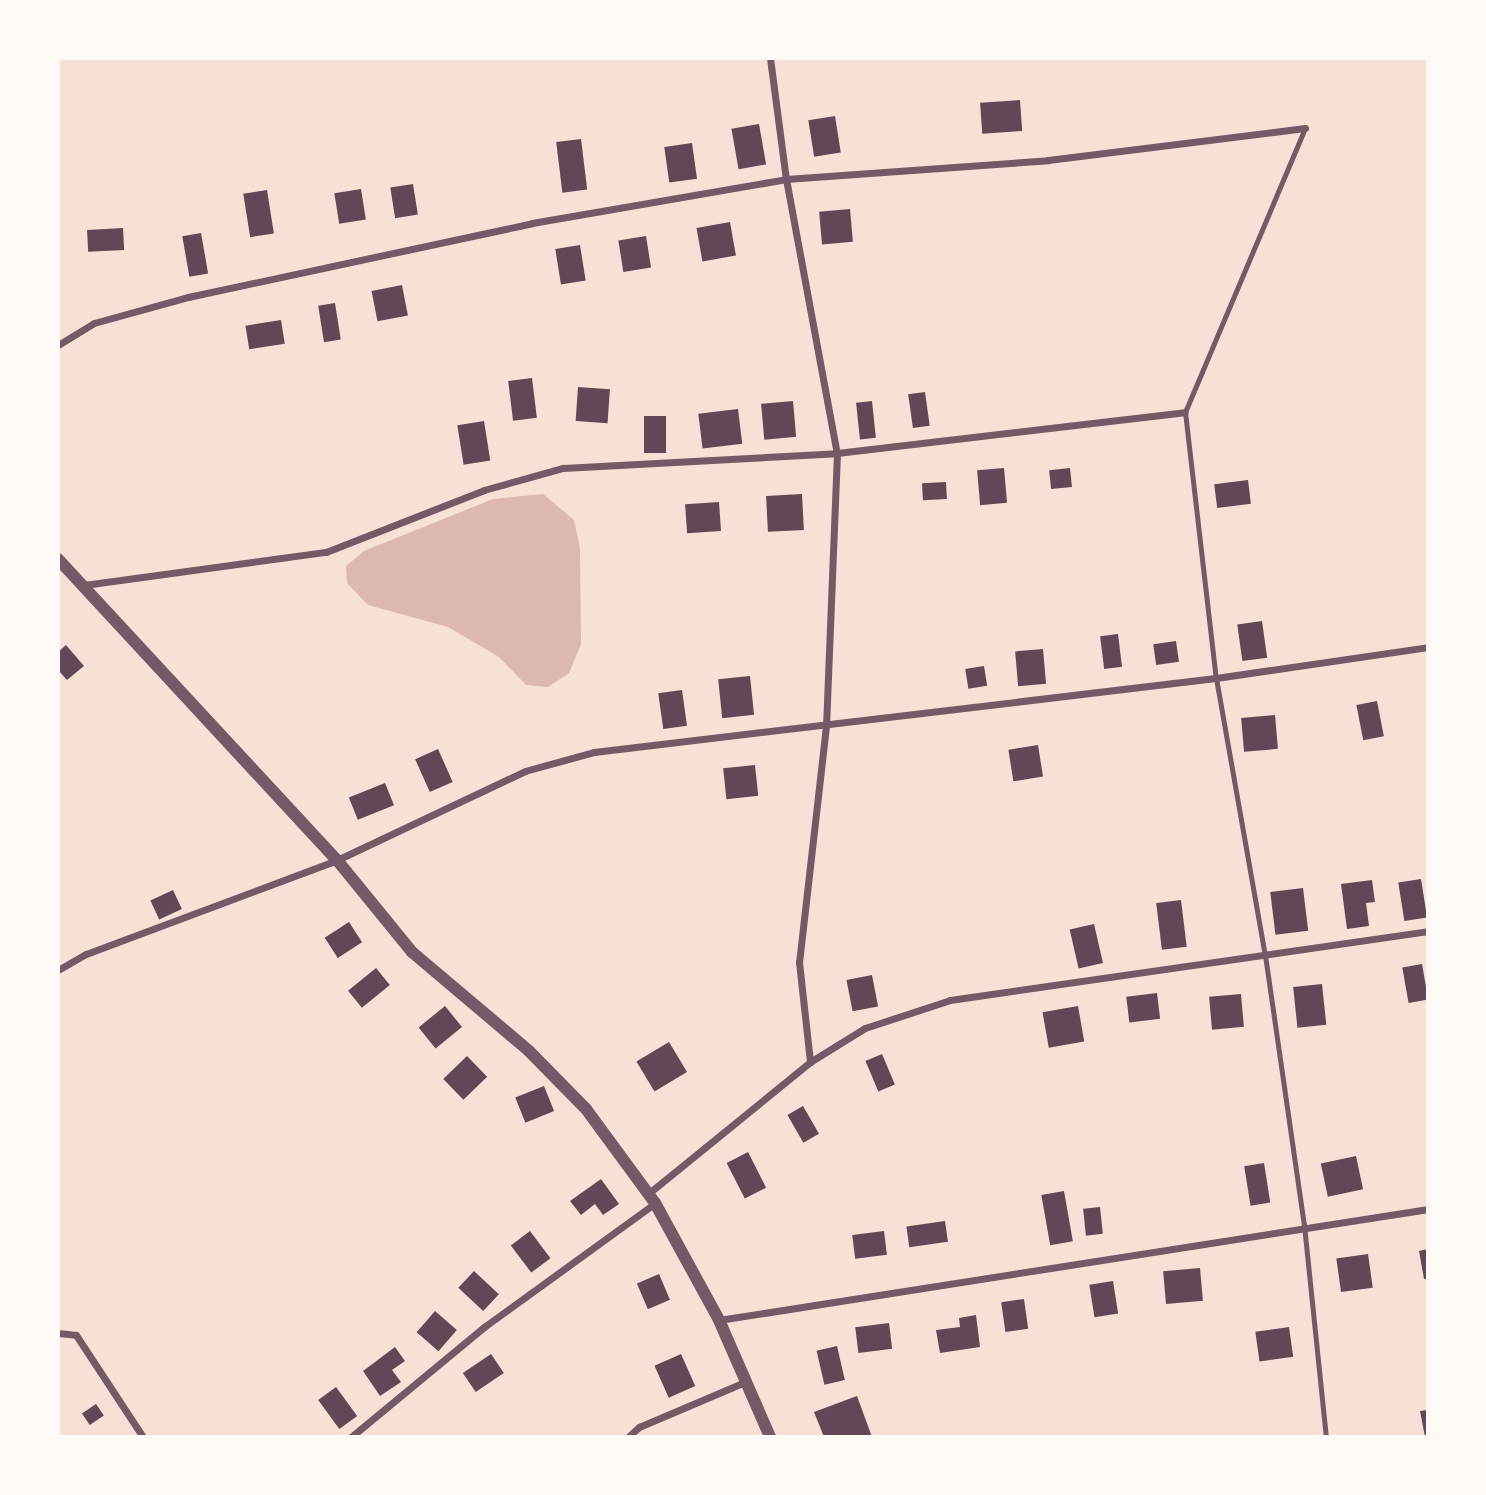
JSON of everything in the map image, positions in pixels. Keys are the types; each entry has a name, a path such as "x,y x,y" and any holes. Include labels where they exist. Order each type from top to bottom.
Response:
{"street":[{"path":"770,58 786,179 837,453 826,726 799,962 810,1062"},
{"path":"58,345 94,323 188,297 532,223 786,179 1048,160 1305,128"},
{"path":"83,586 326,552 484,490 563,468 837,453 1185,412"},
{"path":"58,559 337,860 412,952 529,1051 586,1109 652,1198 719,1320 770,1437"},
{"path":"58,970 86,954 337,860 525,771 571,759 1216,678 1428,647"},
{"path":"351,1437 484,1327 652,1198 810,1062 865,1028 950,1000 1428,931"},
{"path":"719,1320 1304,1225 1428,1209"},
{"path":"58,1333 76,1335 143,1437"},
{"path":"628,1437 639,1427 745,1382"}],"lane":[{"path":"1305,128 1185,412 1216,678 1265,955 1304,1225 1326,1437"}],"shaded area":[{"path":"543,494 574,520 580,548 581,644 569,673 548,687 526,685 499,657 448,627 368,605 347,583 346,566 364,551 493,499"}],"building":[{"path":"1020,100 1022,131 982,134 980,103"},
{"path":"835,116 841,153 814,157 808,120"},
{"path":"759,124 766,164 739,169 731,129"},
{"path":"581,139 587,190 562,193 556,142"},
{"path":"692,143 697,179 669,183 664,147"},
{"path":"413,184 418,215 395,218 390,188"},
{"path":"361,189 366,220 339,224 334,193"},
{"path":"267,190 274,233 250,237 243,194"},
{"path":"850,209 853,242 822,245 819,212"},
{"path":"730,222 736,255 702,261 697,228"},
{"path":"123,228 124,250 88,252 87,230"},
{"path":"201,233 208,273 189,277 182,236"},
{"path":"646,236 651,268 623,272 618,240"},
{"path":"580,245 586,281 561,284 555,249"},
{"path":"402,285 408,315 377,321 372,291"},
{"path":"335,303 341,340 324,342 318,306"},
{"path":"281,320 285,344 249,349 245,326"},
{"path":"532,378 537,418 513,421 508,381"},
{"path":"578,387 610,389 608,423 576,421"},
{"path":"925,392 930,426 913,428 908,394"},
{"path":"793,401 796,437 764,440 761,404"},
{"path":"872,401 876,438 860,439 856,403"},
{"path":"738,409 742,444 703,449 698,414"},
{"path":"644,416 666,416 666,453 644,453"},
{"path":"484,421 490,461 464,465 457,425"},
{"path":"1004,468 1007,503 980,505 977,470"},
{"path":"1070,468 1072,487 1051,489 1049,470"},
{"path":"1248,480 1251,504 1217,508 1214,484"},
{"path":"946,482 947,499 923,500 922,483"},
{"path":"802,494 804,530 768,532 766,496"},
{"path":"719,502 721,531 687,533 685,504"},
{"path":"1262,621 1267,658 1242,661 1237,624"},
{"path":"1118,634 1122,667 1104,669 1100,636"},
{"path":"1176,641 1179,662 1156,665 1153,644"},
{"path":"66,645 84,666 67,680 58,670 58,652"},
{"path":"1043,649 1046,684 1018,686 1015,651"},
{"path":"984,666 987,686 968,689 965,669"},
{"path":"750,676 754,715 722,718 718,679"},
{"path":"682,690 687,726 663,729 658,693"},
{"path":"1377,701 1384,736 1363,740 1356,705"},
{"path":"1275,715 1278,749 1244,752 1241,718"},
{"path":"1038,745 1043,777 1013,781 1008,750"},
{"path":"438,749 453,782 430,792 415,759"},
{"path":"755,765 758,796 726,799 723,768"},
{"path":"385,783 394,805 358,820 349,798"},
{"path":"1421,879 1427,918 1404,921 1398,883"},
{"path":"1372,880 1375,902 1366,903 1369,926 1347,929 1341,884"},
{"path":"1303,888 1308,931 1275,935 1270,892"},
{"path":"173,890 182,909 159,920 150,901"},
{"path":"1181,900 1187,947 1162,950 1156,903"},
{"path":"349,922 362,942 338,958 325,938"},
{"path":"1094,924 1103,963 1079,969 1070,930"},
{"path":"1422,964 1428,999 1409,1003 1402,967"},
{"path":"376,968 390,985 362,1008 348,991"},
{"path":"872,975 878,1006 853,1011 846,980"},
{"path":"1322,984 1326,1025 1297,1028 1293,987"},
{"path":"1157,993 1160,1019 1129,1023 1126,997"},
{"path":"1241,994 1244,1027 1212,1030 1209,997"},
{"path":"445,1006 462,1027 436,1048 419,1027"},
{"path":"1078,1006 1084,1041 1049,1048 1043,1012"},
{"path":"669,1042 687,1072 654,1092 636,1062"},
{"path":"882,1054 895,1084 878,1091 865,1061"},
{"path":"467,1056 487,1077 463,1100 443,1079"},
{"path":"544,1086 554,1111 525,1123 515,1098"},
{"path":"803,1106 819,1134 803,1143 787,1115"},
{"path":"748,1152 766,1188 745,1199 727,1163"},
{"path":"1356,1156 1363,1189 1328,1197 1321,1163"},
{"path":"1264,1163 1270,1203 1251,1206 1244,1166"},
{"path":"601,1179 619,1204 603,1215 595,1204 581,1215 570,1201"},
{"path":"1064,1191 1073,1241 1050,1245 1041,1195"},
{"path":"1100,1207 1103,1234 1086,1236 1083,1209"},
{"path":"945,1221 948,1242 909,1247 906,1226"},
{"path":"530,1231 550,1258 531,1273 511,1245"},
{"path":"884,1231 887,1255 855,1259 852,1235"},
{"path":"1428,1249 1428,1279 1424,1279 1419,1251"},
{"path":"1368,1254 1373,1288 1341,1292 1336,1258"},
{"path":"1200,1268 1203,1301 1166,1304 1163,1271"},
{"path":"474,1271 499,1294 483,1311 458,1288"},
{"path":"659,1274 670,1300 648,1309 637,1283"},
{"path":"1113,1281 1118,1314 1094,1317 1089,1285"},
{"path":"1024,1299 1028,1329 1005,1332 1001,1302"},
{"path":"435,1311 457,1330 439,1351 417,1332"},
{"path":"976,1315 980,1347 940,1353 936,1330 960,1327 959,1318"},
{"path":"889,1323 892,1349 858,1353 855,1327"},
{"path":"1289,1327 1293,1357 1260,1361 1255,1332"},
{"path":"837,1346 845,1380 824,1385 817,1351"},
{"path":"395,1347 405,1361 392,1370 401,1382 380,1396 363,1371"},
{"path":"491,1354 504,1373 476,1392 463,1373"},
{"path":"681,1354 695,1386 669,1398 655,1366"},
{"path":"336,1387 357,1416 339,1429 318,1400"},
{"path":"857,1396 872,1437 824,1437 814,1412"},
{"path":"96,1404 104,1416 90,1425 82,1414"},
{"path":"1428,1410 1428,1437 1425,1437 1420,1411"}]}
